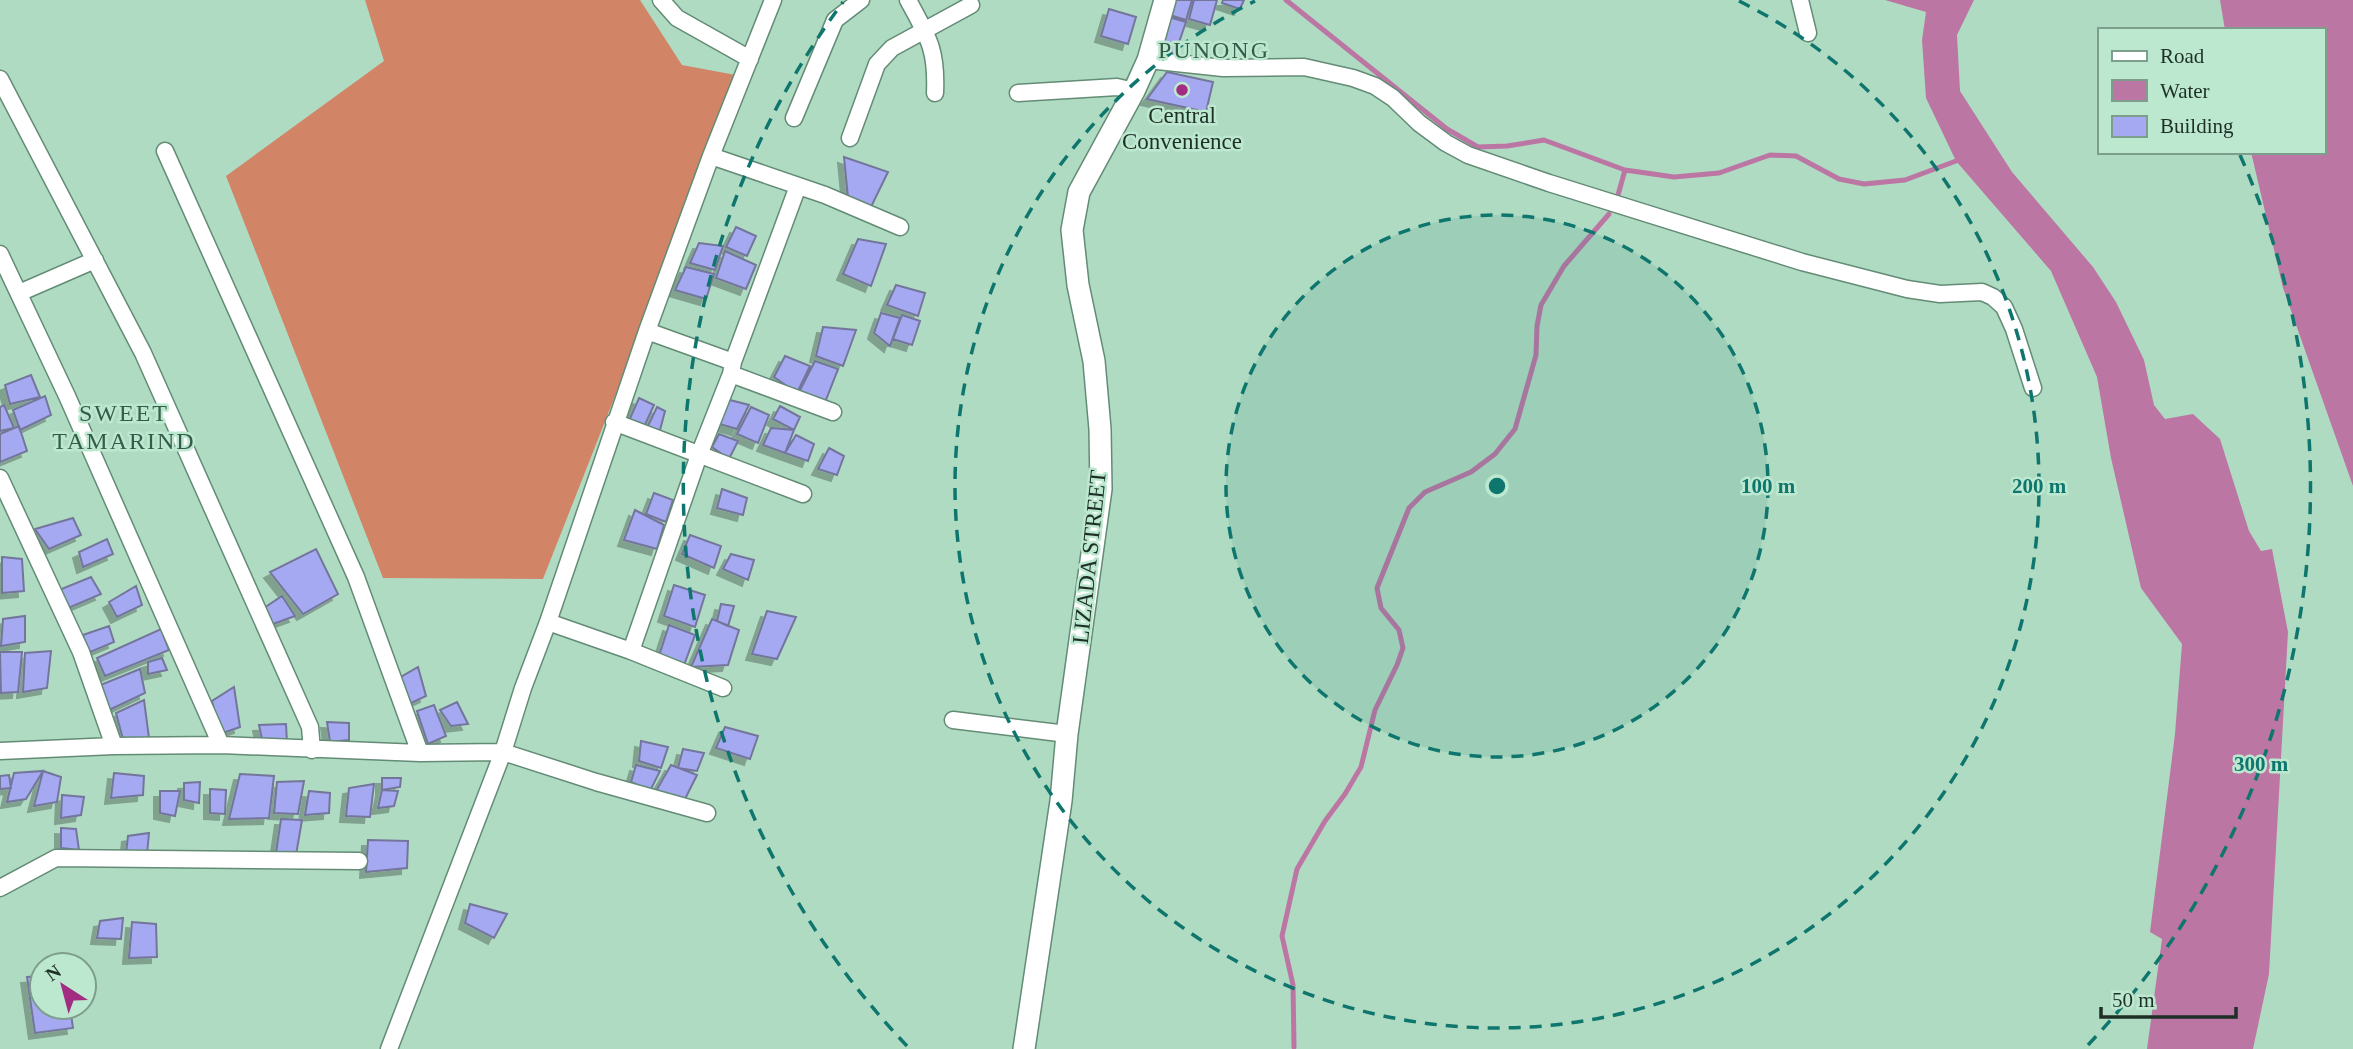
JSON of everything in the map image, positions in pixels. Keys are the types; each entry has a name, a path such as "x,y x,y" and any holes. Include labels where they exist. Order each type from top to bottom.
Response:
{"street":[{"path":"661,0 677,18 750,59"},
{"path":"389,1049 503,752 614,422 711,156 773,0"},
{"path":"794,118 835,20 861,0"},
{"path":"908,0 933,48 935,93"},
{"name":"LIZADA STREET","path":"1024,1049 1061,801 1101,489 1100,429 1094,361 1078,285 1072,230 1079,192 1148,60 1165,0"},
{"path":"1800,0 1808,33"},
{"path":"850,138 877,64 892,48 971,5"},
{"path":"1148,60 1223,68 1304,67 1353,78 1375,86 1394,98 1419,123 1468,155 1549,183 1802,262 1907,289 1940,294 1982,292 2004,307 2033,388"},
{"path":"0,79 143,353 310,727 312,750"},
{"path":"1018,93 1117,87 1134,91"},
{"path":"166,151 356,577 420,753"},
{"path":"711,156 798,186 900,227"},
{"path":"631,651 699,455 798,186"},
{"path":"0,254 221,746"},
{"path":"19,293 95,260"},
{"path":"647,331 833,412"},
{"path":"614,422 803,494"},
{"path":"0,478 81,652 114,746"},
{"path":"548,622 631,651 723,688"},
{"path":"953,720 1068,734"},
{"path":"0,751 114,746 221,746 420,753 503,752 707,813"},
{"path":"0,888 56,858 359,861"}],"shaded area":[{"path":"365,0 640,0 682,65 741,76 543,579 383,578 226,176 384,61"}],"water":[{"path":"1885,0 1974,0 1957,35 1960,91 2012,172 2093,267 2116,302 2144,360 2154,405 2165,419 2193,414 2220,439 2249,531 2261,551 2272,549 2288,632 2269,974 2253,1049 2147,1049 2162,939 2150,932 2175,734 2182,644 2141,588 2111,458 2097,377 2051,271 1956,161 1926,98 1922,40 1926,12"},
{"path":"2220,0 2353,0 2353,486 2283,288 2251,154 2325,154 2325,28 2225,28"}],"building":[{"path":"1166,0 1192,0 1186,20 1163,13"},
{"path":"1194,0 1217,0 1210,25 1189,19"},
{"path":"1223,0 1244,0 1240,9 1222,3"},
{"path":"1109,9 1136,17 1128,44 1101,36"},
{"path":"1162,15 1186,22 1175,54 1152,47"},
{"name":"Central Convenience","path":"1167,72 1213,82 1206,112 1147,99"},
{"path":"844,157 888,172 870,209 848,198"},
{"path":"736,227 756,236 747,256 726,247"},
{"path":"858,239 886,244 871,286 843,274"},
{"path":"699,243 723,246 715,270 690,263"},
{"path":"725,251 756,265 746,289 716,278"},
{"path":"686,267 714,274 706,299 675,290"},
{"path":"896,285 925,293 918,316 887,305"},
{"path":"881,313 900,318 890,346 874,333"},
{"path":"902,315 920,321 912,345 893,339"},
{"path":"823,327 856,330 843,366 816,356"},
{"path":"785,356 810,366 797,393 774,377"},
{"path":"815,361 838,369 824,405 798,394"},
{"path":"31,375 40,397 10,404 5,385"},
{"path":"45,396 51,415 20,430 13,410"},
{"path":"639,398 654,405 643,429 628,423"},
{"path":"730,400 749,405 737,429 716,423"},
{"path":"4,405 14,428 0,431 0,407"},
{"path":"780,406 800,417 794,430 773,419"},
{"path":"657,407 665,411 659,434 646,430"},
{"path":"751,407 769,415 758,443 737,434"},
{"path":"19,426 27,451 0,462 0,434"},
{"path":"771,428 794,430 785,453 763,445"},
{"path":"719,434 738,441 729,459 712,447"},
{"path":"796,435 814,444 808,461 785,453"},
{"path":"829,448 844,456 837,475 818,469"},
{"path":"722,489 747,498 743,515 717,508"},
{"path":"654,493 673,500 666,522 646,514"},
{"path":"635,510 664,525 657,549 624,540"},
{"path":"73,518 81,535 49,549 35,529"},
{"path":"690,535 721,546 714,568 682,554"},
{"path":"107,539 113,554 83,567 79,552"},
{"path":"316,549 338,594 303,614 270,572"},
{"path":"731,554 754,560 748,580 723,569"},
{"path":"2,557 22,559 24,591 2,593"},
{"path":"91,577 101,594 66,609 59,590"},
{"path":"674,585 705,595 695,627 664,616"},
{"path":"136,586 142,605 117,617 109,602"},
{"path":"282,596 295,616 273,624 264,608"},
{"path":"721,604 734,606 728,626 717,621"},
{"path":"767,611 796,617 777,659 752,654"},
{"path":"25,616 25,642 1,646 3,619"},
{"path":"712,619 739,630 728,665 691,667"},
{"path":"669,625 695,635 683,668 658,659"},
{"path":"109,626 114,642 88,653 83,635"},
{"path":"161,629 169,650 105,676 97,658"},
{"path":"51,651 47,688 23,692 25,653"},
{"path":"0,652 22,652 18,692 1,693"},
{"path":"162,658 167,670 148,674 148,662"},
{"path":"418,667 426,696 407,705 399,678"},
{"path":"140,669 145,693 107,711 98,686"},
{"path":"234,687 240,727 220,734 212,701"},
{"path":"144,700 149,738 124,743 116,713"},
{"path":"457,702 468,724 451,726 440,710"},
{"path":"434,705 446,736 428,744 417,711"},
{"path":"327,722 349,723 349,740 330,742"},
{"path":"286,724 287,743 263,744 259,725"},
{"path":"725,727 758,736 750,759 716,748"},
{"path":"641,741 668,747 661,768 639,761"},
{"path":"683,749 704,753 697,771 678,768"},
{"path":"636,765 660,771 650,791 631,782"},
{"path":"671,765 697,775 683,803 656,791"},
{"path":"43,771 61,777 57,802 34,806"},
{"path":"43,771 26,799 7,802 14,773"},
{"path":"114,773 144,776 143,795 111,798"},
{"path":"240,774 274,776 269,818 229,819"},
{"path":"9,775 11,788 0,789 0,776"},
{"path":"382,778 401,778 400,787 382,790"},
{"path":"304,781 298,814 274,813 277,782"},
{"path":"200,782 199,803 184,800 184,783"},
{"path":"374,784 370,817 346,816 349,788"},
{"path":"210,789 226,790 225,814 210,813"},
{"path":"382,790 398,791 394,806 378,808"},
{"path":"160,791 180,791 175,816 160,813"},
{"path":"309,791 330,793 329,813 305,815"},
{"path":"62,795 84,797 81,815 61,818"},
{"path":"281,819 302,820 296,855 276,853"},
{"path":"61,828 76,829 79,850 61,848"},
{"path":"149,833 147,854 126,854 128,836"},
{"path":"368,840 408,841 407,868 366,872"},
{"path":"470,904 507,914 494,938 465,923"},
{"path":"123,918 121,939 97,938 100,921"},
{"path":"132,922 156,924 157,957 129,958"},
{"path":"33,1021 72,1021 73,1028 35,1033"}],"waterway":[{"path":"1286,0 1447,129 1478,147 1544,140 1625,170 1674,177 1719,173 1770,155 1796,156 1839,179 1864,184 1905,180 1956,161"},
{"path":"1618,195 1625,170"},
{"path":"1294,1047 1293,985 1282,936 1297,869 1361,767 1375,710 1403,648 1399,630 1381,608 1377,588 1409,508 1425,492 1471,472 1495,454 1515,429 1536,355 1541,305 1564,266 1609,214"}],"place":[{"name":"Central Convenience","path":"1182,90"}],"district":[{"name":"PUNONG","path":"1214,50"},
{"name":"SWEET TAMARIND","path":"124,427"}]}
